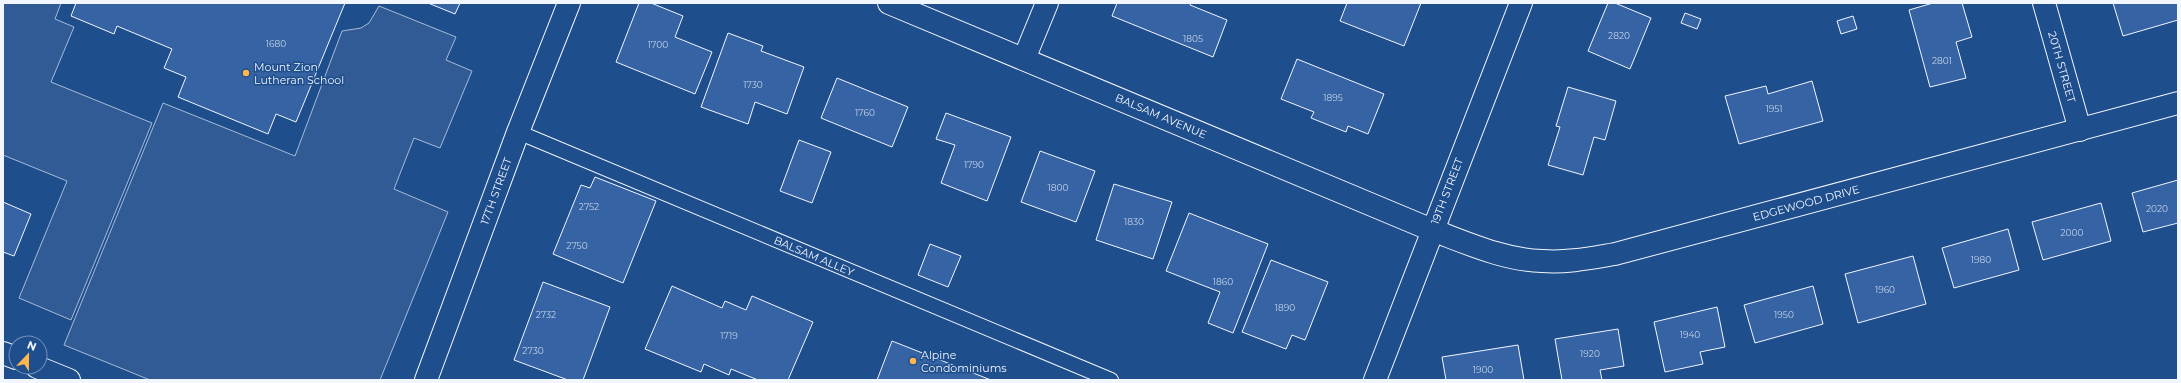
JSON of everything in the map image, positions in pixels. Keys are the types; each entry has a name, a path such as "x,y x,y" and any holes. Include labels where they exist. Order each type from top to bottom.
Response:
{"street":[{"name":"17TH STREET","path":"426,380 518,132 569,3"},
{"name":"BALSAM AVENUE","path":"889,3 1432,230"},
{"path":"1024,59 1047,3"},
{"name":"19TH STREET","path":"1375,380 1521,3"},
{"name":"20TH STREET","path":"2044,3 2080,130"},
{"name":"EDGEWOOD DRIVE","path":"1432,230 1508,256 1540,262 1568,261 1615,254 2178,103"},
{"path":"48,371 69,380"}],"lane":[{"name":"BALSAM ALLEY","path":"518,132 1111,380"}],"shaded area":[{"path":"3,3 61,3 55,19 74,27 51,82 152,123 71,320 19,298 67,181 3,155"},
{"path":"379,6 456,37 446,60 472,71 440,148 414,138 394,189 448,212 380,380 150,380 64,345 163,103 295,156 342,31 361,28 369,23"}],"building":[{"name":"Mount Zion Lutheran School","path":"76,3 345,3 296,122 276,114 268,134 178,97 186,77 164,68 172,49 117,26 114,34 71,16"},
{"path":"428,3 460,3 455,14"},
{"path":"639,3 651,3 683,16 675,37 712,52 695,94 616,62"},
{"path":"1117,3 1191,3 1190,5 1227,20 1213,57 1112,16"},
{"path":"1347,3 1421,3 1404,46 1340,21"},
{"path":"1608,3 1615,3 1651,18 1630,69 1588,51"},
{"path":"1933,3 1962,3 1972,37 1956,42 1966,78 1930,87 1909,10"},
{"path":"2113,3 2178,3 2178,20 2123,36"},
{"path":"1685,13 1701,19 1697,29 1681,23"},
{"path":"1853,16 1857,29 1841,34 1837,21"},
{"path":"728,33 763,46 761,51 804,67 787,114 755,102 748,124 701,107"},
{"path":"1297,59 1384,94 1368,134 1348,126 1346,132 1311,118 1314,112 1281,99"},
{"path":"837,78 908,107 892,147 821,118"},
{"path":"1812,81 1823,121 1739,144 1725,96 1766,86 1768,94"},
{"path":"1568,87 1616,101 1605,140 1594,137 1583,175 1548,165 1560,127 1556,126"},
{"path":"946,113 1011,137 987,201 941,183 955,145 936,139"},
{"path":"799,140 831,152 812,203 780,191"},
{"path":"1040,151 1095,171 1076,222 1021,202"},
{"path":"595,177 656,201 623,283 553,254 581,185 590,188"},
{"path":"2178,180 2178,223 2143,232 2132,193"},
{"path":"1114,184 1172,202 1153,259 1096,240"},
{"path":"3,202 31,214 14,256 3,252"},
{"path":"2101,203 2111,241 2043,260 2032,222"},
{"path":"1189,213 1268,244 1233,333 1208,323 1220,292 1166,271"},
{"path":"2008,229 2019,270 1954,288 1942,248"},
{"path":"930,244 961,256 948,287 918,275"},
{"path":"1913,256 1926,304 1858,323 1845,274"},
{"path":"1271,260 1328,282 1305,340 1292,335 1286,349 1242,332"},
{"path":"543,282 610,307 583,380 568,380 514,360"},
{"path":"672,286 722,308 725,301 746,310 752,296 813,322 788,380 758,380 731,369 729,375 704,364 701,372 645,349"},
{"path":"1813,286 1823,324 1755,343 1744,305"},
{"path":"1717,307 1725,347 1700,352 1703,364 1665,372 1654,322"},
{"path":"1618,329 1624,366 1600,370 1602,380 1562,380 1555,339"},
{"name":"Alpine Condominiums","path":"892,341 991,380 877,380"},
{"path":"1518,345 1524,380 1446,380 1442,357"}],"place":[{"name":"Mount Zion Lutheran School","path":"246,73"},
{"name":"Alpine Condominiums","path":"913,361"}]}
